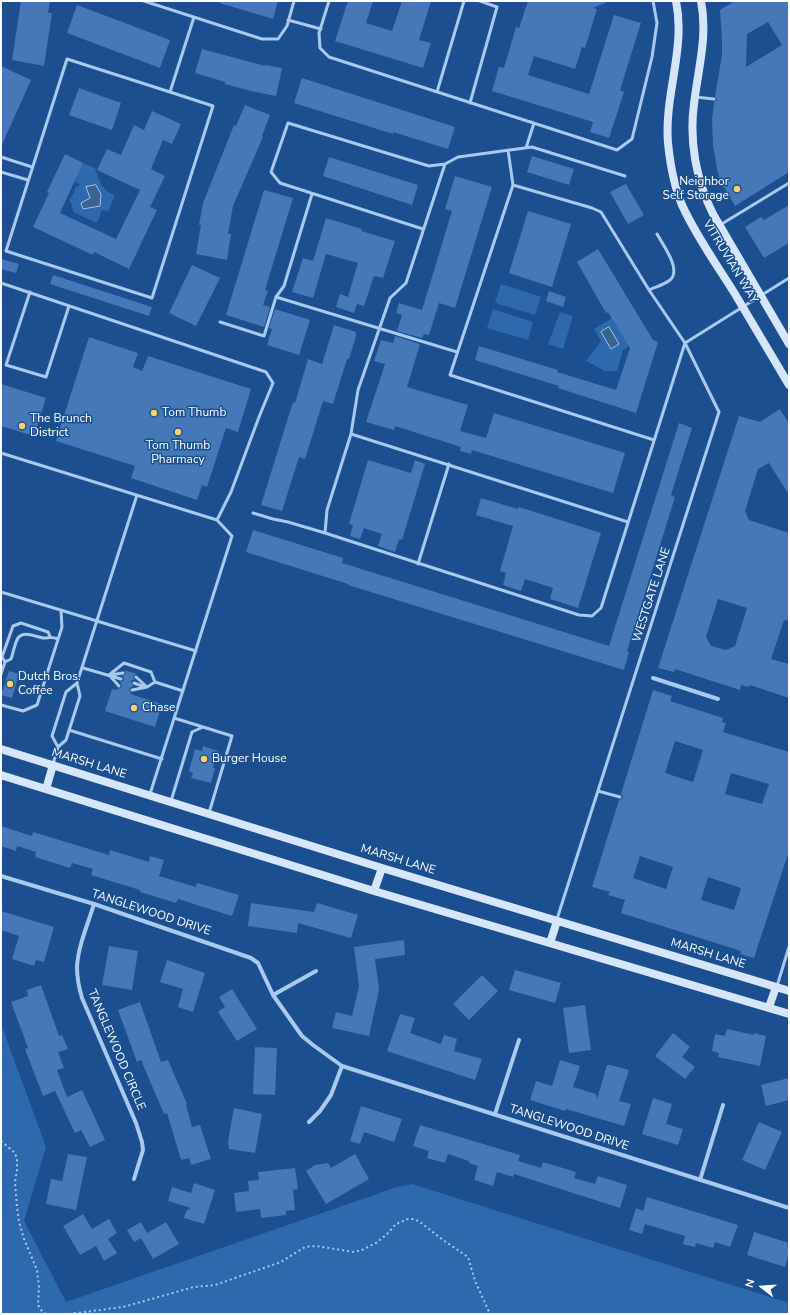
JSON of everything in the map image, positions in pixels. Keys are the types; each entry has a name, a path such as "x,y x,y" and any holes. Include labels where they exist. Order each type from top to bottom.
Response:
{"main road":[{"name":"VITRUVIAN WAY","path":"676,1 678,9 678,40 676,67 669,106 668,125 668,143 673,175 682,204 699,237 743,307 789,385"},
{"name":"VITRUVIAN WAY","path":"701,1 704,42 693,114 694,152 698,176 706,201 789,344"},
{"name":"MARSH LANE","path":"1,749 382,868 789,992"},
{"path":"46,789 53,765"},
{"path":"1,775 374,891 789,1014"},
{"path":"374,891 382,868"},
{"path":"550,943 557,921"},
{"path":"769,1007 776,988"}],"street":[{"path":"653,678 718,699"},
{"name":"TANGLEWOOD DRIVE","path":"1,876 94,904 251,958 258,963 273,995 302,1036 342,1066 789,1208"},
{"name":"TANGLEWOOD CIRCLE","path":"94,904 81,946 77,967 78,984 82,998 136,1123 142,1142 142,1155 134,1179"},
{"path":"273,995 316,971"},
{"path":"495,1114 519,1040"},
{"path":"309,1122 320,1111 331,1095 342,1066"},
{"path":"700,1180 723,1105"}],"lane":[{"path":"144,1 262,39 278,39 287,26 294,1"},
{"path":"329,1 319,33 320,48 329,57 617,150 632,139 652,58 657,24 653,1"},
{"path":"437,92 464,1"},
{"path":"470,102 497,7 480,1"},
{"path":"170,92 194,17"},
{"path":"288,20 321,29"},
{"path":"67,59 170,92 213,106 152,298 6,251 67,59"},
{"path":"695,97 714,99"},
{"path":"423,229 280,183 270,172 288,123 429,166 445,164 458,158 532,147 625,176"},
{"path":"526,148 534,123"},
{"path":"508,150 513,185 450,375 654,440"},
{"path":"1,157 32,167"},
{"path":"325,533 327,510 351,434 358,390 390,298 406,283 445,164"},
{"path":"1,172 28,180"},
{"path":"720,225 789,183"},
{"name":"WESTGATE LANE","path":"513,185 601,212 649,290 685,343 720,412 557,921"},
{"path":"220,322 264,336 276,296 284,286 312,194"},
{"path":"649,290 669,280 673,276 675,270 657,234"},
{"path":"253,513 325,533 578,615 592,616 601,608 685,343 789,278"},
{"path":"1,283 266,372 273,383 232,492 217,520"},
{"path":"30,292 6,365 46,377 69,306"},
{"path":"276,296 457,352"},
{"path":"351,434 628,522"},
{"path":"1,453 217,520 232,536 150,796"},
{"path":"418,564 449,464"},
{"path":"53,765 58,747 66,740 80,696 78,682 137,495"},
{"path":"1,592 196,651"},
{"path":"1,705 23,711 37,705 62,627 62,611"},
{"path":"5,662 2,657 13,626 22,623 48,632 50,636 58,639"},
{"path":"1,674 5,662 11,659 18,638 29,634 45,638 50,636"},
{"path":"109,675 124,663 151,672 154,682"},
{"path":"83,668 121,679"},
{"path":"109,675 123,673"},
{"path":"109,675 119,686"},
{"path":"136,677 147,687"},
{"path":"58,747 52,736 66,692 78,682"},
{"path":"154,682 183,691"},
{"path":"132,690 147,687 154,682"},
{"path":"134,683 147,687"},
{"path":"174,718 232,736 208,814"},
{"path":"170,802 192,732 203,727"},
{"path":"69,730 162,759"},
{"path":"598,791 620,797"},
{"path":"776,988 789,947"}],"path":[{"path":"1,1141 14,1152 17,1158 15,1182 19,1222 24,1239 37,1270 39,1287 38,1305 43,1313 47,1314"},
{"path":"69,1314 123,1307 194,1287 215,1285 281,1262 305,1247 316,1246 354,1252 362,1250 376,1243 396,1224 408,1219 420,1222 468,1257 490,1314"}],"shaded area":[{"path":"83,163 95,168 104,188 115,195 108,212 102,210 97,223 73,212 72,205 69,200 74,193 75,188 80,185 75,181"},
{"path":"96,185 101,194 100,206 83,209 81,203 90,198 86,187"},
{"path":"501,284 541,297 535,315 495,303"},
{"path":"493,309 533,322 528,340 487,328"},
{"path":"560,312 573,316 563,349 548,344"},
{"path":"612,318 629,346 623,350 617,371 605,371 586,361 601,341 594,329"},
{"path":"609,327 619,344 611,349 601,332"},
{"path":"1,1024 46,1147 24,1221 66,1302 397,1187 412,1184 789,1303 789,1314 1,1314"}],"building":[{"path":"21,1 50,1 48,13 52,13 44,66 12,60"},
{"path":"220,1 278,1 273,19 220,3"},
{"path":"348,1 373,1 366,23 392,31 402,1 431,1 419,40 431,43 423,68 335,41"},
{"path":"528,1 607,1 593,8 597,9 585,48 582,47 575,69 534,56 528,75 589,94 614,15 641,23 620,90 624,92 609,138 590,132 593,122 492,91 499,67 504,68 516,27 519,28"},
{"path":"735,1 789,1 789,172 735,206 720,180 713,145 712,120 714,102 717,100 715,96 722,55 720,10","holes":["768,22 782,45 746,67 747,34"]},
{"path":"77,5 170,40 160,68 67,33"},
{"path":"202,49 265,66 282,68 276,96 225,84 225,82 195,73"},
{"path":"1,66 31,80 1,147"},
{"path":"302,78 455,127 448,149 393,132 393,134 294,103"},
{"path":"79,88 121,103 112,130 69,115"},
{"path":"245,105 270,115 262,136 263,137 233,206 228,234 231,234 227,260 196,254 203,203 234,125 236,126"},
{"path":"152,111 181,124 172,144 163,140 151,169 165,176 150,207 157,210 129,269 94,252 93,255 33,227 49,193 47,192 65,154 83,163 60,213 116,239 140,190 97,170 107,149 121,155 134,125 144,130"},
{"path":"532,156 574,169 569,185 527,172"},
{"path":"329,157 418,185 412,205 323,176"},
{"path":"455,176 492,187 455,308 439,303 429,335 424,334 422,338 397,331 402,315 396,313 399,303 422,310 452,211 445,209"},
{"path":"626,184 644,215 628,224 610,192"},
{"path":"264,190 293,198 265,290 268,291 263,305 270,307 264,327 226,315"},
{"path":"789,205 789,243 764,258 745,227 761,217 764,220"},
{"path":"528,211 571,224 552,287 509,273"},
{"path":"326,218 362,229 361,231 395,241 383,278 374,276 364,306 357,304 354,313 336,307 340,294 348,297 358,263 326,254 313,298 292,292 303,258 313,261"},
{"path":"598,249 653,340 658,342 636,413 558,388 559,386 475,360 479,346 558,370 557,372 616,390 630,348 608,312 606,313 577,262"},
{"path":"1,259 19,264 16,273 1,269"},
{"path":"192,265 220,278 196,326 169,313"},
{"path":"53,275 152,307 149,316 50,284"},
{"path":"549,291 566,297 563,307 546,301"},
{"path":"275,309 310,320 299,355 267,345 272,329 269,328"},
{"path":"334,325 356,332 356,336 333,404 323,401 305,459 299,457 282,511 261,505 308,359 322,364"},
{"path":"395,336 420,344 407,387 468,405 460,431 486,438 494,413 625,453 613,493 472,450 471,454 460,451 461,447 395,426 394,430 366,422 385,364 374,361 381,340 393,343"},
{"name":"Tom Thumb","path":"89,337 138,353 133,367 142,371 148,356 251,389 238,432 226,428 207,487 202,485 197,500 131,478 135,466 56,441"},
{"path":"1,384 46,398 34,436 1,426"},
{"path":"780,409 789,424 789,495 769,463 758,469 745,511 749,520 789,533 789,621 784,620 771,659 789,664 789,698 750,685 749,687 741,685 740,690 675,669 674,672 658,668 739,416 760,422","holes":["718,599 747,608 735,646 726,650 711,646 706,637"]},
{"path":"679,423 692,428 671,495 675,497 627,651 629,652 624,670 246,552 253,530 343,558 342,563 609,646"},
{"path":"368,460 411,473 415,460 425,464 402,540 399,539 395,552 378,546 382,534 364,528 360,539 350,536 353,525 349,524"},
{"path":"481,498 518,509 519,507 601,533 578,608 550,599 553,588 525,579 521,591 503,585 506,573 500,571 513,526 476,515"},
{"name":"Chase","path":"124,670 137,674 133,676 135,680 132,680 131,682 133,686 129,689 130,694 162,704 155,727 105,711 112,689 117,690 122,687 120,682 123,681 124,678 122,676 126,674"},
{"name":"Dutch Bros. Coffee","path":"9,671 19,674 12,698 1,695"},
{"path":"653,690 672,696 670,701 723,718 722,722 726,723 723,732 789,752 789,851 754,958 740,954 741,951 621,913 625,900 608,895 610,892 592,887 619,800 623,798 621,794","holes":["675,741 703,750 693,782 665,773","731,773 769,784 762,804 725,794","640,856 673,867 666,889 633,878","708,877 741,888 734,910 701,900"]},
{"name":"Burger House","path":"203,746 218,751 213,768 215,768 211,783 191,778 193,773 189,771 195,749 202,751"},
{"path":"1,826 32,836 33,832 109,855 110,850 149,862 150,856 164,860 159,876 196,887 197,883 239,895 232,916 178,899 176,903 140,892 140,890 91,875 93,869 72,863 70,868 35,857 36,852 17,846 16,851 1,846"},
{"path":"251,903 314,912 317,903 358,915 351,938 298,923 297,933 248,926"},
{"path":"1,911 54,927 44,962 36,960 34,966 12,959 19,936 1,930"},
{"path":"404,940 405,955 375,959 379,990 369,1036 332,1028 336,1012 352,1016 359,986 354,947"},
{"path":"109,946 138,951 132,990 102,985"},
{"path":"167,960 205,973 193,1012 178,1007 183,989 160,982"},
{"path":"515,970 561,983 555,1003 509,990"},
{"path":"482,975 498,991 469,1020 453,1004"},
{"path":"41,985 59,1036 62,1035 68,1049 58,1052 64,1068 57,1070 67,1097 82,1090 105,1140 90,1147 81,1130 75,1133 55,1091 43,1096 25,1049 28,1048 11,1002 28,996 27,990"},
{"path":"232,989 257,1029 237,1041 218,1012 225,1007 219,997"},
{"path":"140,1002 161,1062 168,1060 187,1104 192,1127 200,1125 211,1159 191,1165 189,1158 181,1160 167,1113 164,1114 141,1060 137,1062 118,1010"},
{"path":"585,1005 591,1050 569,1053 563,1008"},
{"path":"400,1014 415,1018 410,1033 441,1044 444,1035 457,1039 454,1051 482,1059 475,1080 387,1051"},
{"path":"727,1029 766,1036 760,1066 718,1057 719,1053 712,1051 715,1034 725,1036"},
{"path":"673,1033 690,1047 682,1057 695,1067 685,1079 655,1056"},
{"path":"255,1047 277,1048 275,1095 253,1094"},
{"path":"560,1060 580,1066 573,1087 596,1094 597,1099 607,1065 629,1070 619,1101 631,1104 624,1126 566,1109 565,1111 530,1100 536,1081 552,1086"},
{"path":"789,1078 789,1100 766,1106 761,1085"},
{"path":"653,1098 672,1104 666,1124 683,1129 678,1145 642,1134"},
{"path":"361,1106 402,1119 394,1142 364,1132 360,1144 350,1141"},
{"path":"234,1108 262,1114 255,1153 229,1149 228,1141"},
{"path":"759,1122 782,1132 765,1170 742,1160"},
{"path":"420,1125 520,1155 518,1161 541,1168 543,1162 576,1172 574,1178 595,1184 598,1176 627,1185 620,1208 514,1174 513,1177 497,1172 493,1186 474,1180 478,1166 469,1163 469,1161 448,1154 445,1163 427,1158 429,1151 413,1146"},
{"path":"68,1154 87,1157 76,1210 46,1204 51,1179 62,1181"},
{"path":"355,1154 369,1179 326,1204 306,1171 315,1165 328,1163 331,1168"},
{"path":"295,1168 298,1189 293,1190 295,1210 286,1211 286,1215 261,1218 260,1209 236,1212 234,1193 249,1191 248,1181 259,1180 258,1172"},
{"path":"194,1183 215,1190 204,1224 184,1218 186,1211 191,1208 168,1201 172,1187 191,1193"},
{"path":"647,1197 738,1225 730,1247 715,1242 713,1248 696,1243 695,1247 683,1244 685,1236 645,1224 642,1234 629,1230 636,1208 643,1211"},
{"path":"83,1214 92,1229 109,1219 117,1233 108,1239 117,1253 104,1261 96,1246 80,1255 63,1226"},
{"path":"141,1222 147,1233 166,1222 179,1244 153,1259 141,1238 134,1242 127,1230"},
{"path":"754,1232 789,1243 789,1253 785,1267 747,1255"}],"place":[{"name":"Neighbor Self Storage","path":"737,189"},
{"name":"Tom Thumb","path":"154,413"},
{"name":"The Brunch District","path":"22,426"},
{"name":"Tom Thumb Pharmacy","path":"178,432"},
{"name":"Dutch Bros. Coffee","path":"10,684"},
{"name":"Chase","path":"134,708"},
{"name":"Burger House","path":"204,759"}]}
